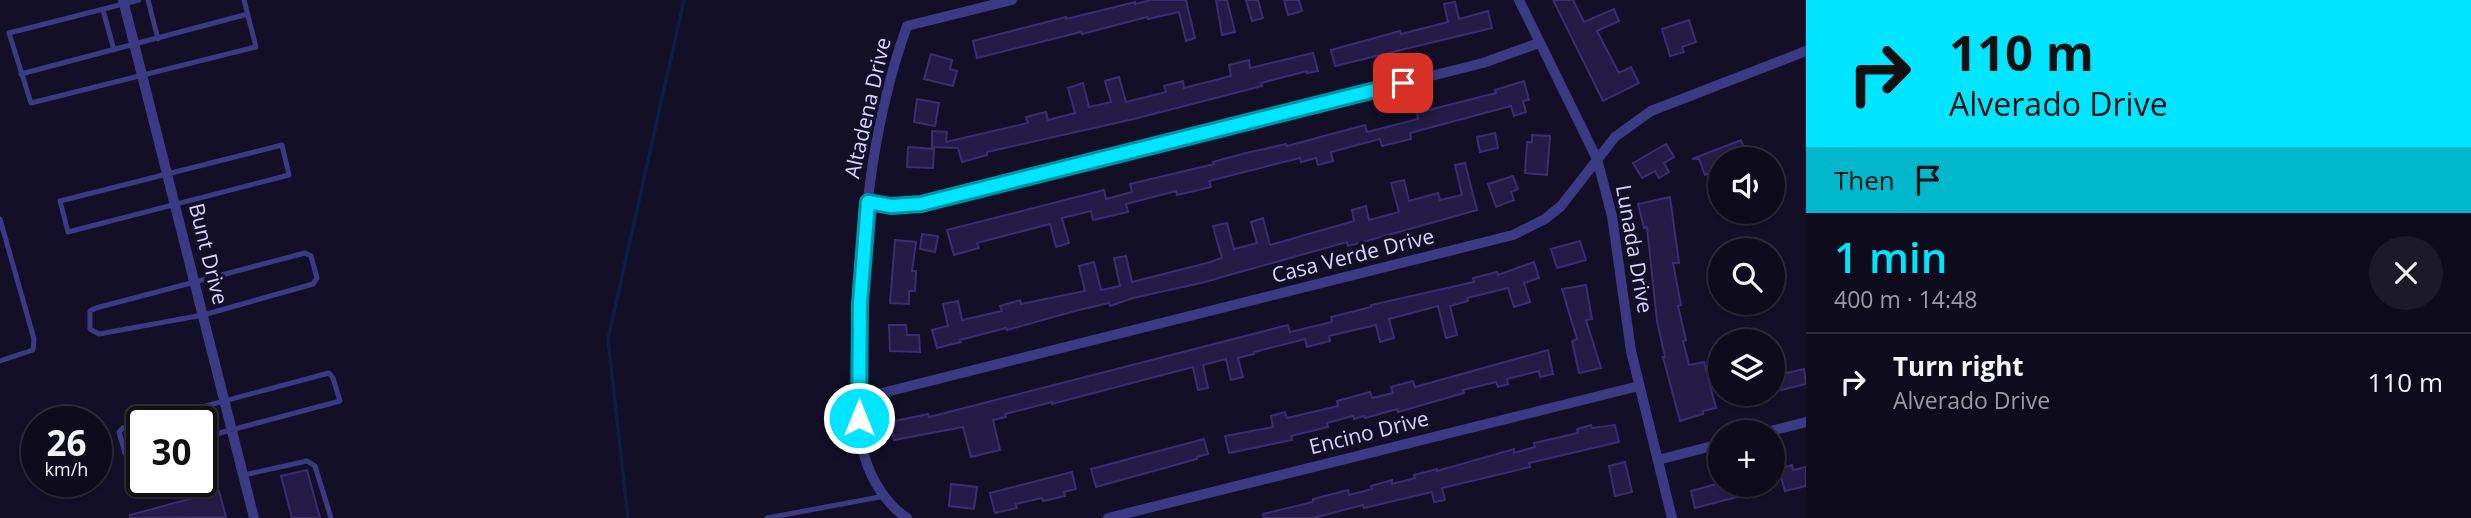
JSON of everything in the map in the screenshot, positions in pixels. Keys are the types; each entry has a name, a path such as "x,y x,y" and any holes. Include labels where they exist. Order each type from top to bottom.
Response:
{"street":[{"name":"Altadena Drive","path":"907,518 894,507 877,485 864,456 859,399 860,303 868,202 879,133 898,51 907,26 1012,0"},
{"name":"Lunada Drive","path":"1519,0 1597,159 1612,216 1631,351 1672,518"},
{"name":"Bunt Drive","path":"123,2 254,518"},
{"path":"868,202 891,206 921,204 1483,63 1539,43"},
{"name":"Casa Verde Drive","path":"859,399 1513,235 1538,223 1561,206 1615,137 1651,111 1806,51"},
{"name":"Encino Drive","path":"1108,518 1639,386"},
{"path":"1785,427 1806,422"},
{"path":"1658,460 1708,447"}],"lane":[{"path":"139,0 9,33 31,103 256,47 244,0"},
{"path":"148,0 158,39"},
{"path":"103,10 114,50"},
{"path":"21,74 248,14"},
{"path":"282,145 289,175 176,205 68,232 60,201 282,145"},
{"path":"0,219 34,339 33,350 0,361"},
{"path":"305,253 311,256 317,278 313,284 203,315 107,333 93,332 88,316 90,311 96,308 305,253"},
{"path":"203,406 329,373 333,377 340,401 217,434"},
{"path":"126,427 119,432 126,454"},
{"path":"244,475 307,461 315,466 331,518"},
{"path":"767,518 885,496"}],"building":[{"path":"1151,0 1186,0 1195,38 1186,41 1179,12 1148,19 1147,17 1082,34 1081,32 977,58 973,41 1066,17"},
{"path":"1216,0 1227,0 1235,32 1222,35"},
{"path":"1246,0 1258,0 1263,18 1252,21"},
{"path":"1284,0 1299,0 1302,11 1288,15"},
{"path":"1553,0 1573,0 1584,22 1614,9 1619,21 1597,31 1619,73 1631,67 1639,83 1603,101"},
{"path":"1455,2 1459,19 1488,11 1492,28 1335,66 1331,50 1400,31 1401,34 1448,22 1444,4"},
{"path":"1689,20 1696,42 1682,47 1684,52 1670,56 1662,29"},
{"path":"1313,53 1318,71 1307,71 1261,83 1262,86 1134,119 987,152 987,155 962,162 958,148 932,147 932,131 947,132 946,142 1028,123 1026,117 1046,112 1048,120 1075,113 1068,88 1083,83 1089,107 1111,102 1105,81 1119,77 1126,102 1166,92 1164,86 1183,81 1184,88 1231,76 1229,65 1249,60 1250,68"},
{"path":"931,54 952,60 950,69 957,71 953,86 924,79"},
{"path":"1524,81 1529,100 1523,101 1526,112 1514,116 1511,106 1410,133 1411,139 1382,146 1380,139 1331,152 1333,161 1318,165 1316,158 1301,162 1300,158 1209,181 1211,187 1177,195 1176,191 1126,204 1128,212 1093,220 1091,211 1062,218 1069,243 1056,247 1050,224 977,243 979,248 954,255 947,230 1104,190 1106,199 1132,192 1130,184 1365,125 1367,132 1418,119 1417,113 1496,93 1495,90"},
{"path":"917,99 939,103 935,126 914,122"},
{"path":"1495,133 1498,148 1480,152 1477,137"},
{"path":"1532,135 1550,136 1547,175 1525,173 1527,142 1532,142"},
{"path":"1741,140 1744,147 1723,147"},
{"path":"1666,144 1674,157 1664,163 1669,172 1659,178 1655,171 1642,178 1633,163"},
{"path":"908,147 934,149 933,168 907,167"},
{"path":"1708,153 1708,174 1705,175 1699,159 1692,159"},
{"path":"1465,163 1477,210 1348,246 1347,242 1201,283 1133,298 1110,306 1109,303 1075,311 937,348 932,330 948,326 943,304 958,301 962,320 1002,311 1000,306 1020,300 1021,304 1085,291 1079,266 1094,262 1101,290 1120,286 1114,258 1126,256 1132,282 1207,263 1222,258 1213,226 1227,223 1234,249 1257,243 1251,222 1263,218 1270,245 1354,221 1352,210 1366,206 1369,220 1399,212 1391,183 1404,180 1409,201 1438,193 1440,200 1462,195 1455,165"},
{"path":"1513,176 1518,189 1511,192 1514,200 1496,207 1488,184"},
{"path":"1670,197 1679,263 1673,263 1681,305 1678,306 1686,340 1683,341 1689,365 1704,362 1708,377 1708,406 1716,408 1680,421 1663,357 1647,227 1644,228 1638,204"},
{"path":"922,234 938,236 935,252 920,249"},
{"path":"895,240 916,242 912,271 916,271 915,291 909,291 909,304 890,303"},
{"path":"1580,241 1586,260 1557,268 1551,249"},
{"path":"1534,262 1539,278 1524,283 1530,302 1514,307 1508,288 1467,298 1468,301 1450,306 1457,335 1446,338 1438,306 1389,319 1394,338 1380,342 1376,325 1329,336 1330,341 1307,347 1305,339 1254,352 1238,358 1243,377 1231,380 1226,359 1203,365 1208,388 1198,390 1193,367 1005,414 1006,417 993,420 1000,450 971,457 963,427 894,440 890,422 928,414 929,417 1288,325 1290,332 1332,322 1331,317 1371,305 1474,282 1473,278 1497,272 1498,275"},
{"path":"1586,285 1592,319 1586,320 1601,368 1579,373 1572,341 1577,339 1562,289"},
{"path":"889,325 906,325 907,335 919,335 920,352 890,351"},
{"path":"1548,350 1553,374 1540,377 1539,371 1507,379 1508,384 1498,387 1496,382 1463,390 1464,393 1398,412 1397,409 1354,419 1353,416 1327,423 1328,427 1291,436 1292,440 1229,453 1225,436 1273,427 1271,416 1285,412 1287,418 1338,406 1337,401 1370,392 1372,398 1393,393 1391,387 1413,381 1415,387"},
{"path":"1804,369 1806,384 1785,389 1785,373"},
{"path":"1591,425 1592,428 1615,425 1619,442 1529,463 1530,467 1442,488 1445,500 1434,502 1432,492 1313,518 1264,518 1263,514 1313,502 1313,499 1348,490 1349,495 1392,480 1392,484 1415,478 1414,475 1514,449 1514,453 1535,447 1534,443 1578,433 1577,429"},
{"path":"1204,439 1208,454 1197,459 1096,487 1091,469"},
{"path":"1625,462 1632,492 1615,496 1609,466"},
{"path":"1792,465 1793,470 1806,467 1806,486 1785,491 1785,467"},
{"path":"307,470 320,518 292,518 281,476"},
{"path":"1072,472 1076,489 1064,492 1065,496 1016,504 1017,508 995,513 990,493"},
{"path":"951,484 977,487 974,509 949,506"},
{"path":"1708,486 1708,497 1737,497 1695,508 1691,491"},
{"path":"217,492 226,517 130,518 130,515 197,497 217,497"}],"waterway":[{"path":"628,518 608,339 684,0"}],"route":[{"path":"859,418 860,303 868,202 891,206 921,204 1403,83"}]}
